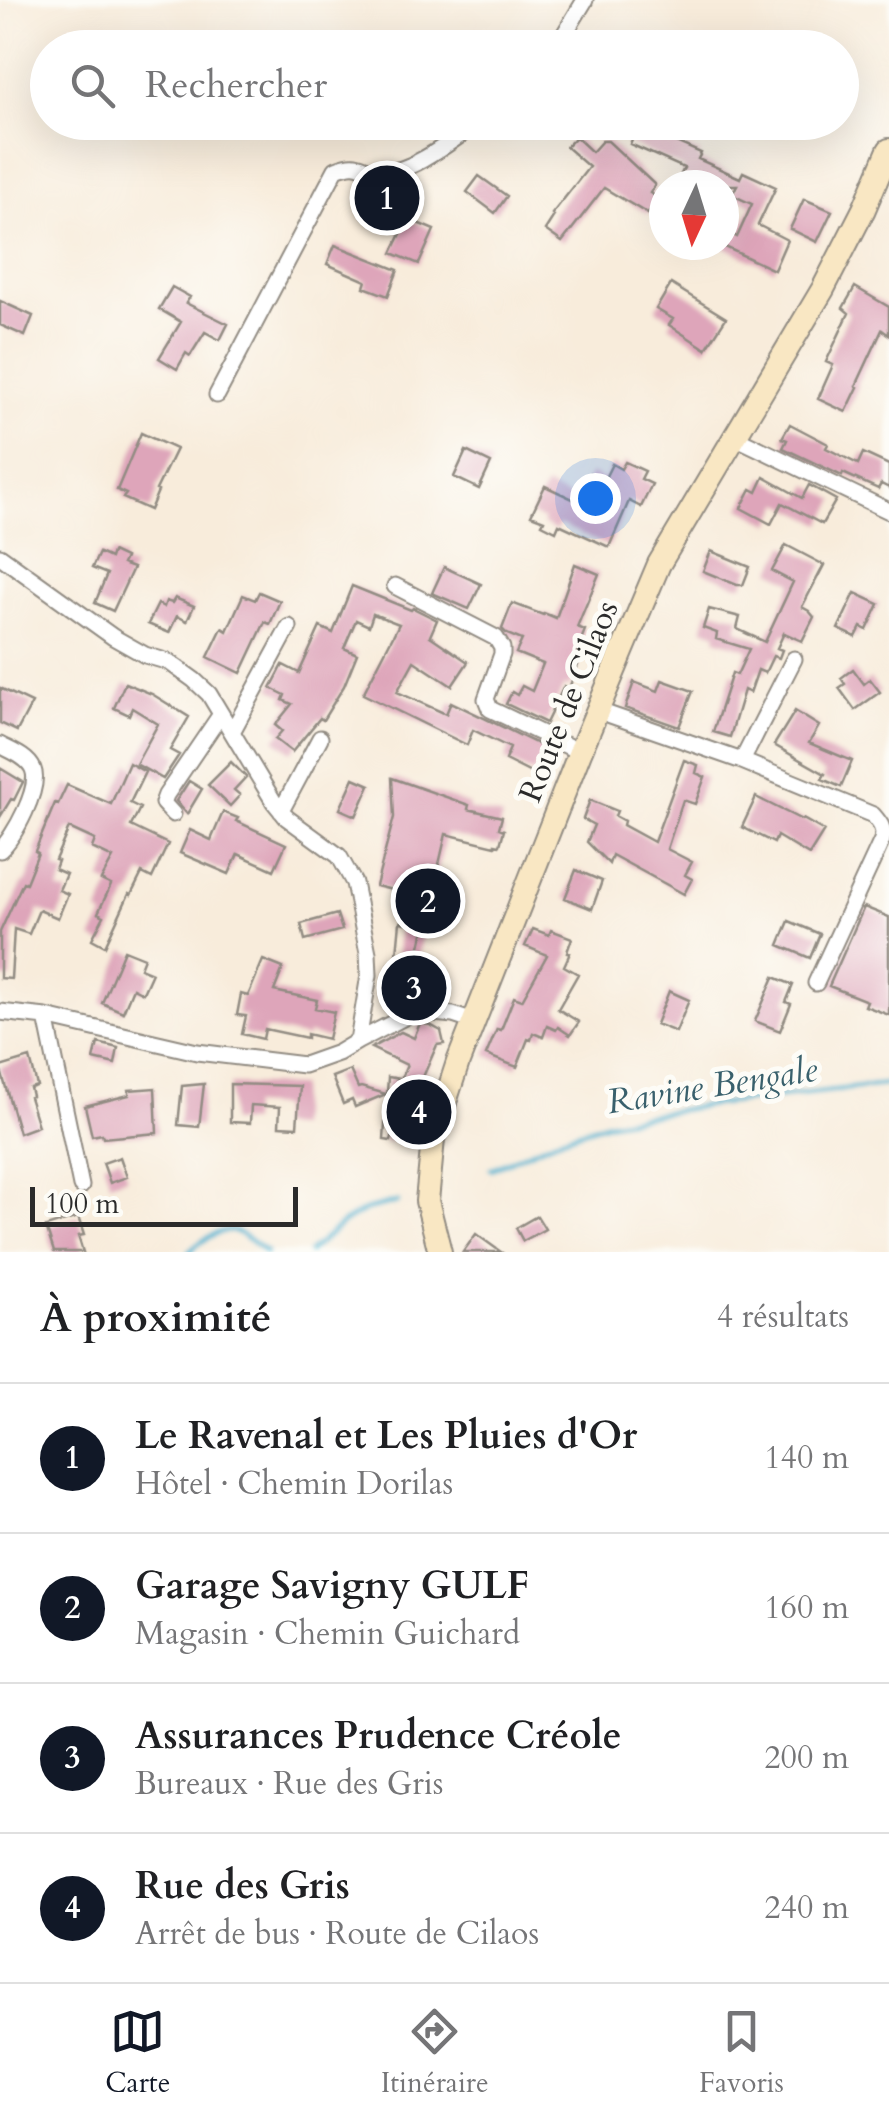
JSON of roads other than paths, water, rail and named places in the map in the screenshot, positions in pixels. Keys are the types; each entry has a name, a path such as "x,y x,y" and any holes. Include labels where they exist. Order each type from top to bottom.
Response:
{"main road":[{"name":"Route de Cilaos","path":"440,1252 427,1201 433,1139 458,1062 580,752 660,564 824,288 889,150"},
{"name":"Route de Cilaos","path":"864,209 889,169"}],"street":[{"path":"567,30 586,0"},
{"path":"216,395 336,169 353,162 381,172 405,168 450,140"},
{"path":"735,437 889,511"},
{"path":"0,556 128,647 169,662 194,680 209,694 281,811 339,856 354,884 368,953 369,975 358,1040"},
{"path":"395,586 496,638 502,654 486,699 490,709 580,752"},
{"path":"232,732 289,628"},
{"path":"742,760 794,659"},
{"path":"598,711 742,760 873,815 882,825 882,840 816,983"},
{"path":"173,814 163,803 166,795 221,714"},
{"path":"281,811 320,738"},
{"path":"0,746 26,760 35,778 34,790 9,841 0,850"},
{"path":"0,1012 46,1016 197,1052 304,1065 338,1054 416,1010 453,1014 474,1022"},
{"path":"46,1016 81,1186"}],"waterway":[{"name":"Ravine Bengale","path":"491,1169 560,1138 609,1122 702,1106 889,1084"},
{"name":"Ravine Bengale","path":"309,1252 365,1210 398,1202"},
{"name":"Ravine Bengale","path":"189,1252 223,1231 236,1232 266,1252"}],"place":[{"name":"Le Ravenal et Les Pluies d'Or","path":"387,198"},
{"name":"Garage Savigny GULF","path":"428,901"},
{"name":"Assurances Prudence Créole","path":"414,988"},
{"name":"Rue des Gris","path":"419,1112"}]}
